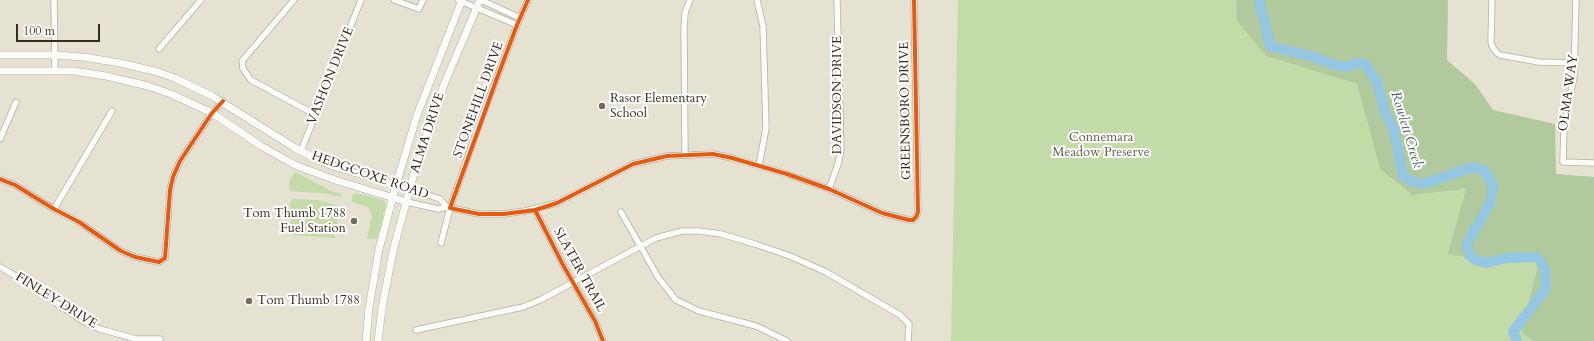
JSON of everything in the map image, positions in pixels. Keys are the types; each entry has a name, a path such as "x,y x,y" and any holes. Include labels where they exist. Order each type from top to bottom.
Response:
{"main road":[{"name":"ALMA DRIVE","path":"366,341 369,308 379,249 396,185 417,115 461,0"},
{"name":"ALMA DRIVE","path":"378,341 382,308 393,251 410,190 443,87 480,0"},
{"name":"HEDGCOXE ROAD","path":"0,55 55,55 99,59 158,72 177,79 223,102 301,151 333,166 410,190"},
{"name":"HEDGCOXE ROAD","path":"0,70 55,70 106,76 148,86 212,113 261,146 294,165 393,199 407,202"},
{"path":"430,82 443,87"},
{"path":"294,165 301,151"},
{"path":"369,308 382,308"}],"street":[{"path":"54,0 55,70"},
{"path":"159,49 201,0"},
{"path":"294,0 242,61 243,69 251,80 316,115"},
{"name":"VASHON DRIVE","path":"301,151 361,0"},
{"path":"394,0 419,9 423,0"},
{"path":"461,0 517,26"},
{"path":"480,0 520,18"},
{"name":"STONEHILL DRIVE","path":"441,243 449,208 528,0"},
{"path":"685,154 684,20 690,0"},
{"name":"DAVIDSON DRIVE","path":"829,189 837,169 841,150 837,0"},
{"name":"GREENSBORO DRIVE","path":"913,220 918,212 914,0"},
{"path":"1492,0 1491,41 1494,50 1500,55 1539,62 1575,63"},
{"name":"OLMA WAY","path":"1576,0 1575,63 1572,88 1564,126 1563,162 1594,163"},
{"path":"759,1 763,26 766,128 759,166"},
{"path":"0,139 16,102"},
{"path":"0,179 15,185 54,209 79,222 121,251 135,257 159,262 165,258 170,190 173,176 180,160 212,113 223,102"},
{"path":"54,209 112,111"},
{"name":"HEDGCOXE ROAD","path":"407,202 438,209 449,208 479,214 504,214 535,210 557,202 633,164 650,159 685,154 713,154 787,174 829,189 882,213 913,220"},
{"name":"HEDGCOXE ROAD","path":"410,190 440,199 449,208"},
{"name":"SLATER TRAIL","path":"535,210 573,282 596,321 603,341"},
{"path":"621,212 658,278 676,300 699,310 756,326 787,341"},
{"path":"416,330 523,307 656,238 682,231 699,231 721,234 755,244 790,256 826,272 900,315 909,324 908,341"},
{"name":"FINLEY DRIVE","path":"0,267 83,321 100,329 136,339 160,340"}],"green space":[{"name":"Connemara Meadow Preserve","path":"958,0 1236,0 1237,21 1266,56 1357,84 1380,169 1412,195 1466,189 1493,262 1541,254 1521,332 1533,341 951,341"},
{"path":"1236,0 1448,0 1447,60 1475,84 1493,110 1555,124 1556,174 1594,177 1594,341 1533,341 1521,332 1541,254 1493,262 1448,254 1466,189 1412,195 1380,169 1357,84 1266,56 1237,21"},
{"path":"296,172 331,191 341,194 341,197 328,194 291,191 289,181"},
{"path":"355,193 383,200 385,202 386,208 383,213 383,220 377,239 367,239 372,216 368,207 352,202 352,196"},
{"path":"292,199 318,200 339,206 337,221 343,237 340,233 334,234 336,238 293,235 291,232 290,204"}],"waterway":[{"name":"Rowlett Creek","path":"1259,0 1270,46 1314,57 1335,65 1346,67 1356,63 1365,64 1377,82 1385,112 1394,130 1403,176 1413,182 1423,184 1473,167 1483,170 1487,174 1493,186 1490,203 1467,244 1469,255 1475,260 1486,263 1507,258 1537,257 1545,269 1546,288 1513,332 1517,341"}],"cycle path":[{"path":"528,0 497,78 450,208 479,214 504,214 535,210 557,203 633,164 667,156 713,154 787,174 829,189 882,213 913,220 918,212 914,0"},
{"path":"0,179 15,185 54,209 79,222 121,251 135,257 159,262 165,258 170,190 173,177 180,161 212,113 223,101"},
{"path":"535,210 563,265 595,321 603,341"}],"place":[{"name":"Rasor Elementary School","path":"602,106"},
{"name":"Tom Thumb 1788 Fuel Station","path":"354,221"},
{"name":"Tom Thumb 1788","path":"249,301"}]}
